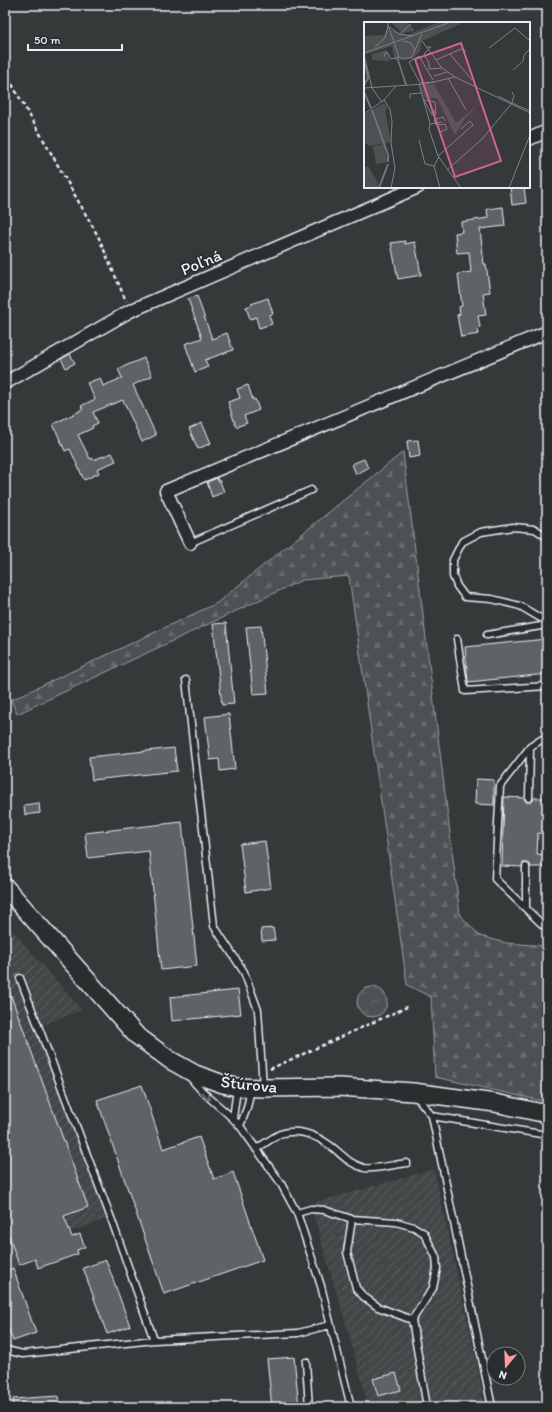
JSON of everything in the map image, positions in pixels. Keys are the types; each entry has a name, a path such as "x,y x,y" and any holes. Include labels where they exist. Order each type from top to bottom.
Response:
{"street":[{"path":"530,139 547,131"},
{"name":"Poľná","path":"5,383 130,311 416,188"},
{"path":"190,543 166,491 547,332"},
{"name":"Štúrova","path":"5,886 136,1035 162,1055 183,1068 208,1079 253,1084 339,1087 413,1092 495,1103 547,1114"}],"lane":[{"path":"190,543 311,490"},
{"path":"547,537 535,529 513,527 481,532 462,542 453,560 453,576 457,586 465,597 492,599 520,606 547,622"},
{"path":"487,635 547,625"},
{"path":"457,639 465,691 547,686"},
{"path":"186,680 214,926 244,972 258,1010 253,1084 247,1108 240,1126"},
{"path":"547,736 530,747 500,786 495,879 547,928"},
{"path":"529,798 530,747"},
{"path":"526,867 526,908"},
{"path":"20,978 154,1340"},
{"path":"183,1068 198,1089 233,1118 240,1126 280,1182 297,1213 321,1286 351,1407"},
{"path":"233,1118 253,1084"},
{"path":"413,1092 432,1116 492,1407"},
{"path":"432,1116 547,1135"},
{"path":"256,1149 278,1135 298,1132 308,1133 319,1137 346,1160 356,1165 367,1168 407,1163"},
{"path":"297,1213 312,1209 324,1210 352,1220 396,1222 414,1227 424,1233 436,1257 437,1268 433,1288 412,1320 427,1407"},
{"path":"352,1220 347,1252 356,1288 363,1296 378,1307 412,1320"},
{"path":"5,1349 23,1354 154,1340 298,1333 330,1325"},
{"path":"306,1362 310,1407"}],"path":[{"path":"5,72 98,236 130,311"},
{"path":"5,911 7,922"},
{"path":"253,1084 407,1007"}],"shaded area":[{"path":"5,922 82,1010 43,1025 115,1216 15,1252 19,1265 5,1271"},
{"path":"434,1169 479,1373 484,1407 369,1407 310,1204"}],"green space":[{"path":"403,452 460,915 480,936 506,943 547,946 547,1102 435,1077 431,997 407,985 349,576 302,580 17,714 11,700 217,603"},
{"path":"372,987 383,991 387,1002 383,1013 372,1017 361,1013 357,1002 361,991"}],"building":[{"path":"510,188 524,188 526,203 512,205"},
{"path":"503,207 505,226 480,229 484,264 486,264 490,292 483,293 486,315 478,316 480,327 478,329 479,334 461,337 457,315 460,314 459,307 462,306 458,274 471,272 469,252 457,253 455,233 462,232 461,222 488,218 487,209"},
{"path":"405,241 405,244 415,242 421,275 398,279 391,243"},
{"path":"197,296 212,339 227,333 233,350 205,360 208,367 195,372 185,344 202,338 188,299"},
{"path":"268,298 273,314 269,315 272,324 259,328 256,317 250,319 246,307"},
{"path":"70,354 75,363 66,368 61,359"},
{"path":"144,358 152,376 133,385 156,435 142,442 123,400 93,412 98,423 92,426 93,428 78,435 90,459 92,458 93,460 112,453 116,461 97,469 99,473 84,480 70,449 65,451 53,424 80,411 83,409 81,406 95,399 87,383 100,378 103,386 122,378 118,369"},
{"path":"248,385 253,400 255,399 259,410 244,416 247,423 236,427 228,402 240,398 237,389"},
{"path":"202,423 211,443 198,449 189,429"},
{"path":"418,440 420,456 409,458 407,441"},
{"path":"364,459 368,468 356,474 352,464"},
{"path":"217,478 218,481 220,481 224,492 212,497 207,482"},
{"path":"226,623 234,704 222,705 213,624"},
{"path":"261,626 268,693 253,694 246,627"},
{"path":"547,639 547,674 468,682 465,647"},
{"path":"229,714 235,769 220,771 219,759 210,760 205,717"},
{"path":"174,748 177,771 92,780 89,757"},
{"path":"476,779 494,780 494,805 475,804"},
{"path":"504,797 524,798 526,802 533,801 534,798 547,798 547,834 538,833 537,854 547,855 547,867 530,867 530,864 526,863 523,863 522,867 502,866"},
{"path":"39,803 40,813 25,815 24,805"},
{"path":"182,822 197,966 161,970 149,851 88,858 85,833"},
{"path":"265,841 271,888 246,892 240,844"},
{"path":"273,928 275,940 262,941 261,929"},
{"path":"5,982 88,1207 64,1216 72,1237 80,1234 85,1247 77,1250 78,1254 38,1268 35,1259 19,1265 9,1236 5,1237"},
{"path":"238,990 241,1014 172,1021 170,997"},
{"path":"142,1085 163,1149 199,1137 214,1179 233,1172 263,1260 164,1294 97,1100"},
{"path":"106,1260 130,1326 107,1334 83,1268"},
{"path":"13,1268 36,1333 13,1341 5,1318 5,1271"},
{"path":"294,1357 299,1407 272,1407 267,1359"},
{"path":"396,1373 401,1390 378,1396 373,1379"},
{"path":"58,1396 59,1407 13,1407 13,1399"}]}
